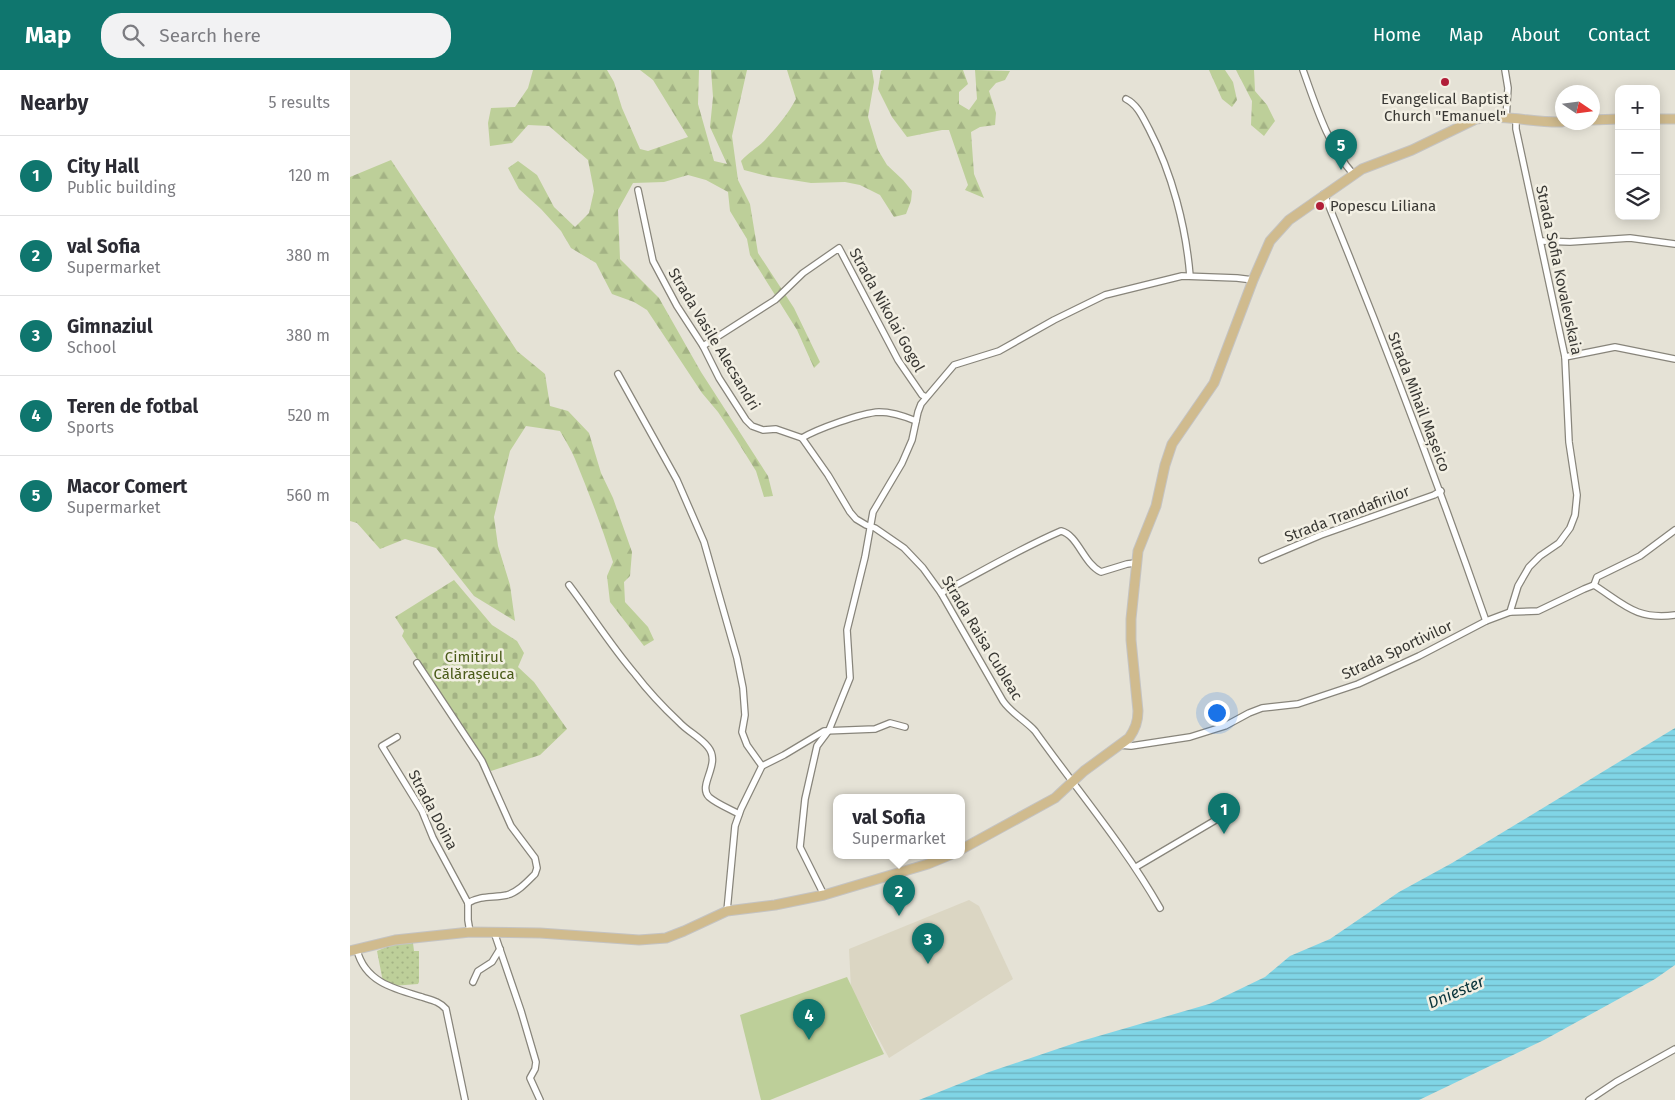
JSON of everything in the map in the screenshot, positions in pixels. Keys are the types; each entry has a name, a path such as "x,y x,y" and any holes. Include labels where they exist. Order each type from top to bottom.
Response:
{"main road":[{"path":"965,847 1055,798 1084,771 1129,738 1138,722 1131,619 1135,563 1141,541 1156,506 1165,465 1172,444 1214,383 1253,280 1270,242 1277,232 1289,220 1324,194 1362,169 1412,150 1476,119 1485,117 1555,122"},
{"path":"1600,120 1615,119"},
{"path":"1660,119 1675,119"},
{"path":"353,951 395,940 470,932 540,933 624,939 666,938 727,911 775,905 824,895 940,859"}],"street":[{"path":"1303,70 1333,145 1354,175"},
{"path":"1505,70 1508,88 1506,119"},
{"path":"1126,99 1141,113 1166,163 1188,253 1190,276"},
{"name":"Strada Sofia Kovalevskaia","path":"1510,612 1522,576 1540,556 1565,537 1575,515 1577,495 1569,442 1565,357 1516,129 1516,120"},
{"name":"Strada Vasile Alecsandri","path":"638,190 653,261 677,306 703,346 719,378 752,426 763,430 776,429 802,438"},
{"name":"Strada Mihail Mașeico","path":"1324,194 1354,266 1441,491 1486,621"},
{"path":"1541,241 1570,242 1630,238 1675,244"},
{"name":"Strada Nikolai Gogol","path":"703,346 775,300 803,273 839,248 898,360 922,395 926,397"},
{"path":"824,895 801,851 799,842 805,799 817,746 828,730 850,678 847,630 875,508 902,462 912,440 918,412 926,397 954,365 1000,351 1105,295 1182,276 1253,280"},
{"path":"1565,357 1615,347 1675,359"},
{"path":"618,374 677,480 704,542 744,688 745,715 742,732 747,745 762,766"},
{"path":"870,526 861,523 850,512 828,475 802,438 827,427 878,412 898,414 916,421"},
{"name":"Strada Trandafirilor","path":"1262,560 1321,535 1441,491"},
{"name":"Strada Raisa Cubleac","path":"870,526 904,548 923,568 940,593 1008,709 1028,723 1035,731 1136,867 1160,908"},
{"name":"Strada Sportivilor","path":"1119,745 1131,746 1190,737 1225,726 1262,708 1298,704 1358,684 1486,621 1510,612 1538,611 1594,585 1597,577 1640,556 1675,530"},
{"path":"940,593 978,574 1006,556 1061,531 1071,536 1084,556 1101,572 1135,563"},
{"path":"568,585 634,674 680,723 707,746 712,753 712,762 711,772 706,783 707,794 739,814"},
{"path":"1594,585 1634,611 1656,617 1675,615"},
{"path":"418,663 479,756 510,826 533,854 536,861 535,874 514,892 504,896 476,898 468,903 470,932"},
{"path":"727,911 735,826 762,766 784,755 824,730 875,729 890,723 905,727"},
{"name":"Strada Doina","path":"397,737 382,746 422,811 434,839 468,903"},
{"path":"1136,867 1236,808"},
{"path":"494,932 517,996 536,1062 535,1069 530,1078 540,1100"},
{"path":"473,982 478,970 492,962 500,950"},
{"path":"353,951 365,969 381,984 436,1001 446,1008 465,1100"},
{"path":"1589,1100 1616,1082 1675,1049"}],"shaded area":[{"path":"969,900 979,906 1013,979 889,1058 851,988 849,949"}],"green space":[{"path":"533,70 607,70 614,82 622,108 640,149 648,151 688,137 653,80 640,70 699,70 698,104 714,161 727,164 710,127 713,97 711,70 747,70 732,136 738,180 750,204 758,253 794,308 820,362 814,368 797,330 750,255 747,239 730,211 728,192 706,180 688,175 664,182 633,183 618,210 620,259 659,298 701,372 768,476 773,496 764,497 756,471 736,439 718,412 702,393 647,310 634,302 612,294 596,263 571,248 561,231 519,189 508,168 518,161 537,175 554,207 575,227 589,213 594,191 588,160 549,126 528,125 512,143 490,146 488,123 491,108 515,107 528,88"},
{"path":"787,70 872,70 874,82 868,117 878,150 887,165 912,191 911,201 906,214 894,217 880,195 860,185 845,182 811,183 767,176 744,170 741,161 762,143 786,115 796,99"},
{"path":"963,70 968,84 959,92 959,104 969,110 977,99 975,70 1010,71 1005,80 996,83 989,91 996,113 995,125 980,127 971,132 974,174 984,198 965,190 968,185 949,130 907,137 892,117 878,89 881,71"},
{"path":"1209,70 1225,70 1233,82 1237,100 1232,107 1222,99"},
{"path":"1236,70 1254,70 1255,91 1267,105 1275,121 1264,136 1251,125 1252,101"},
{"path":"391,160 517,351 545,374 550,406 568,411 589,433 601,473 613,498 632,552 630,576 624,582 625,602 648,627 654,640 644,646 610,602 607,576 613,562 572,452 560,431 526,426 510,451 494,517 498,546 510,585 515,621 474,596 436,548 405,539 380,549 357,523 350,521 350,177"},
{"name":"Cimitirul Călărașeuca","path":"454,580 492,625 517,641 524,653 518,667 534,682 567,729 540,755 491,771 402,636 404,631 395,617"},
{"path":"396,943 413,943 414,951 419,951 418,984 392,986 383,982 377,951"},
{"path":"847,977 884,1054 770,1100 761,1100 740,1015"}],"water":[{"name":"Dniester","path":"1675,728 1675,965 1655,979 1544,1040 1419,1100 919,1100 989,1072 1078,1042 1209,1004 1265,977 1290,956 1330,939 1399,892 1452,863"}],"place":[{"name":"Evangelical Baptist Church \"Emanuel\"","path":"1445,82"},
{"name":"Macor Comert","path":"1341,170"},
{"name":"Popescu Liliana","path":"1320,206"},
{"name":"City Hall","path":"1224,834"},
{"name":"val Sofia","path":"899,916"},
{"name":"Gimnaziul","path":"928,964"},
{"name":"Teren de fotbal","path":"809,1040"}]}
